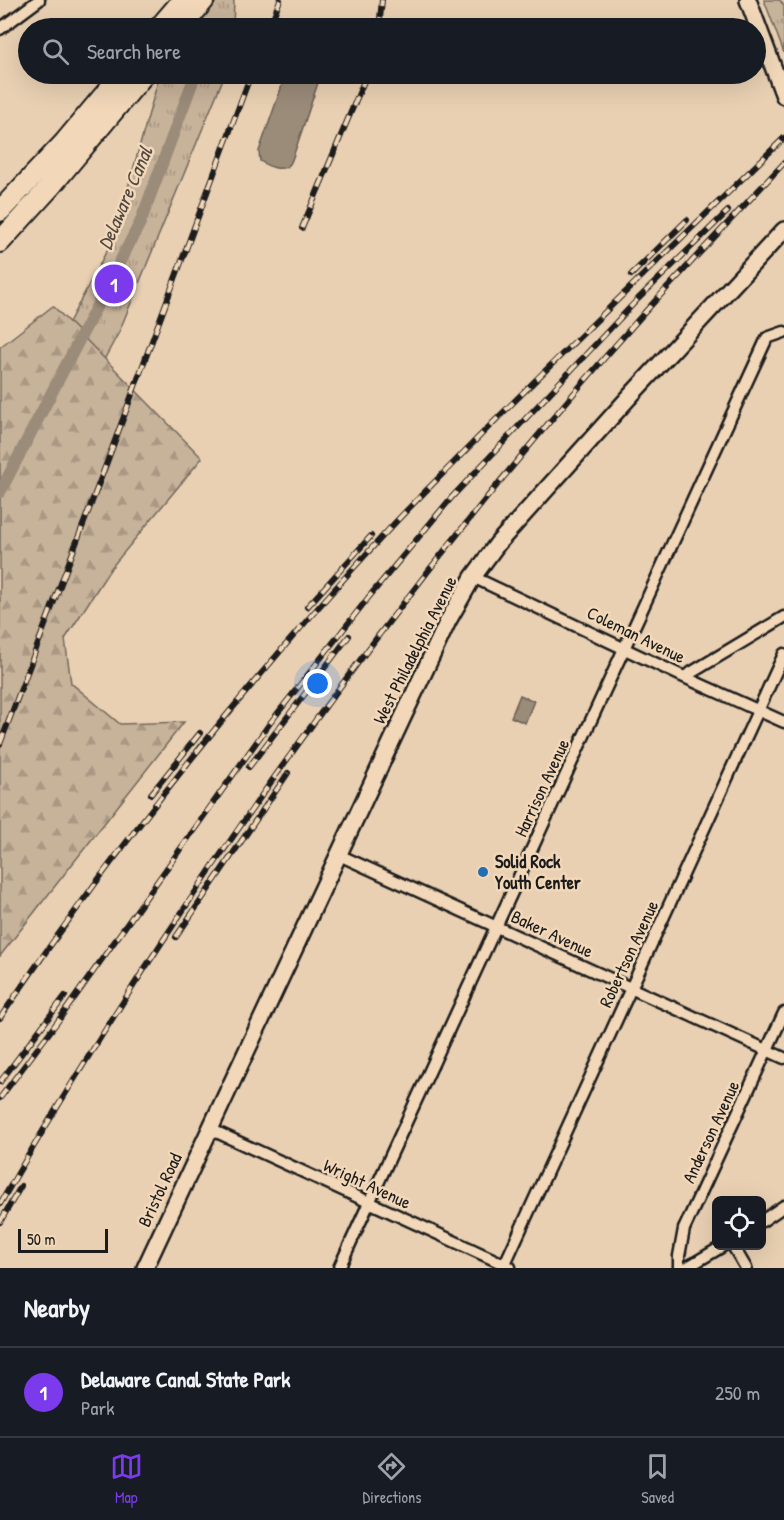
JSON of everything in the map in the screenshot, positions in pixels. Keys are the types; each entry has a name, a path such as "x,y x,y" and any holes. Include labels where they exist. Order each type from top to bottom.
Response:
{"highway":[{"path":"168,18 183,0"},
{"path":"189,18 204,0"},
{"path":"0,211 65,142 114,84"},
{"path":"0,242 50,187 136,84"}],"main road":[{"path":"748,0 755,18"},
{"path":"766,48 784,96"},
{"name":"West Philadelphia Avenue","path":"210,1129 448,621 474,577 498,543 784,230"},
{"name":"Bristol Road","path":"145,1268 210,1129"}],"street":[{"path":"0,29 39,0"},
{"name":"Harrison Avenue","path":"339,1268 767,338 784,332"},
{"name":"Coleman Avenue","path":"474,577 784,722"},
{"path":"684,677 784,617"},
{"name":"Robertson Avenue","path":"506,1267 784,654"},
{"name":"Baker Avenue","path":"339,855 784,1058"},
{"name":"Anderson Avenue","path":"679,1268 684,1229 784,1013"},
{"name":"Wright Avenue","path":"210,1129 506,1267"},
{"path":"766,1218 784,1206"},
{"path":"686,1268 715,1250"},
{"path":"736,1250 746,1268"}],"green space":[{"path":"181,0 234,0 233,18 176,18"},
{"path":"764,0 780,0 784,6 784,53"},
{"path":"157,84 221,84 119,332 0,553 0,453 114,237"},
{"path":"53,306 202,458 111,568 65,639 71,683 120,724 184,722 0,956 0,347"}],"shaded area":[{"path":"282,84 318,84 290,164 283,168 270,167 260,161 259,151"},
{"path":"520,695 534,701 525,723 511,717"}],"waterway":[{"name":"Delaware Canal","path":"0,492 140,223 192,84"}],"railway":[{"path":"273,18 280,0"},
{"path":"380,18 382,0"},
{"path":"0,744 247,84"},
{"path":"302,228 363,84"},
{"path":"0,1018 138,826 236,703 339,584 401,516 505,410 784,138"},
{"path":"0,1204 120,1006 217,860 332,697 516,462 651,305 784,163"},
{"path":"0,1098 58,1021 270,723 368,598 452,497 638,299 728,211"},
{"path":"631,275 687,220"},
{"path":"307,607 371,536"},
{"path":"249,767 349,636"},
{"path":"151,794 200,733"},
{"path":"176,937 288,773"},
{"path":"0,1082 65,996"},
{"path":"0,1222 21,1186"}],"place":[{"name":"Delaware Canal State Park","path":"114,284"},
{"name":"Solid Rock Youth Center","path":"483,872"}]}
